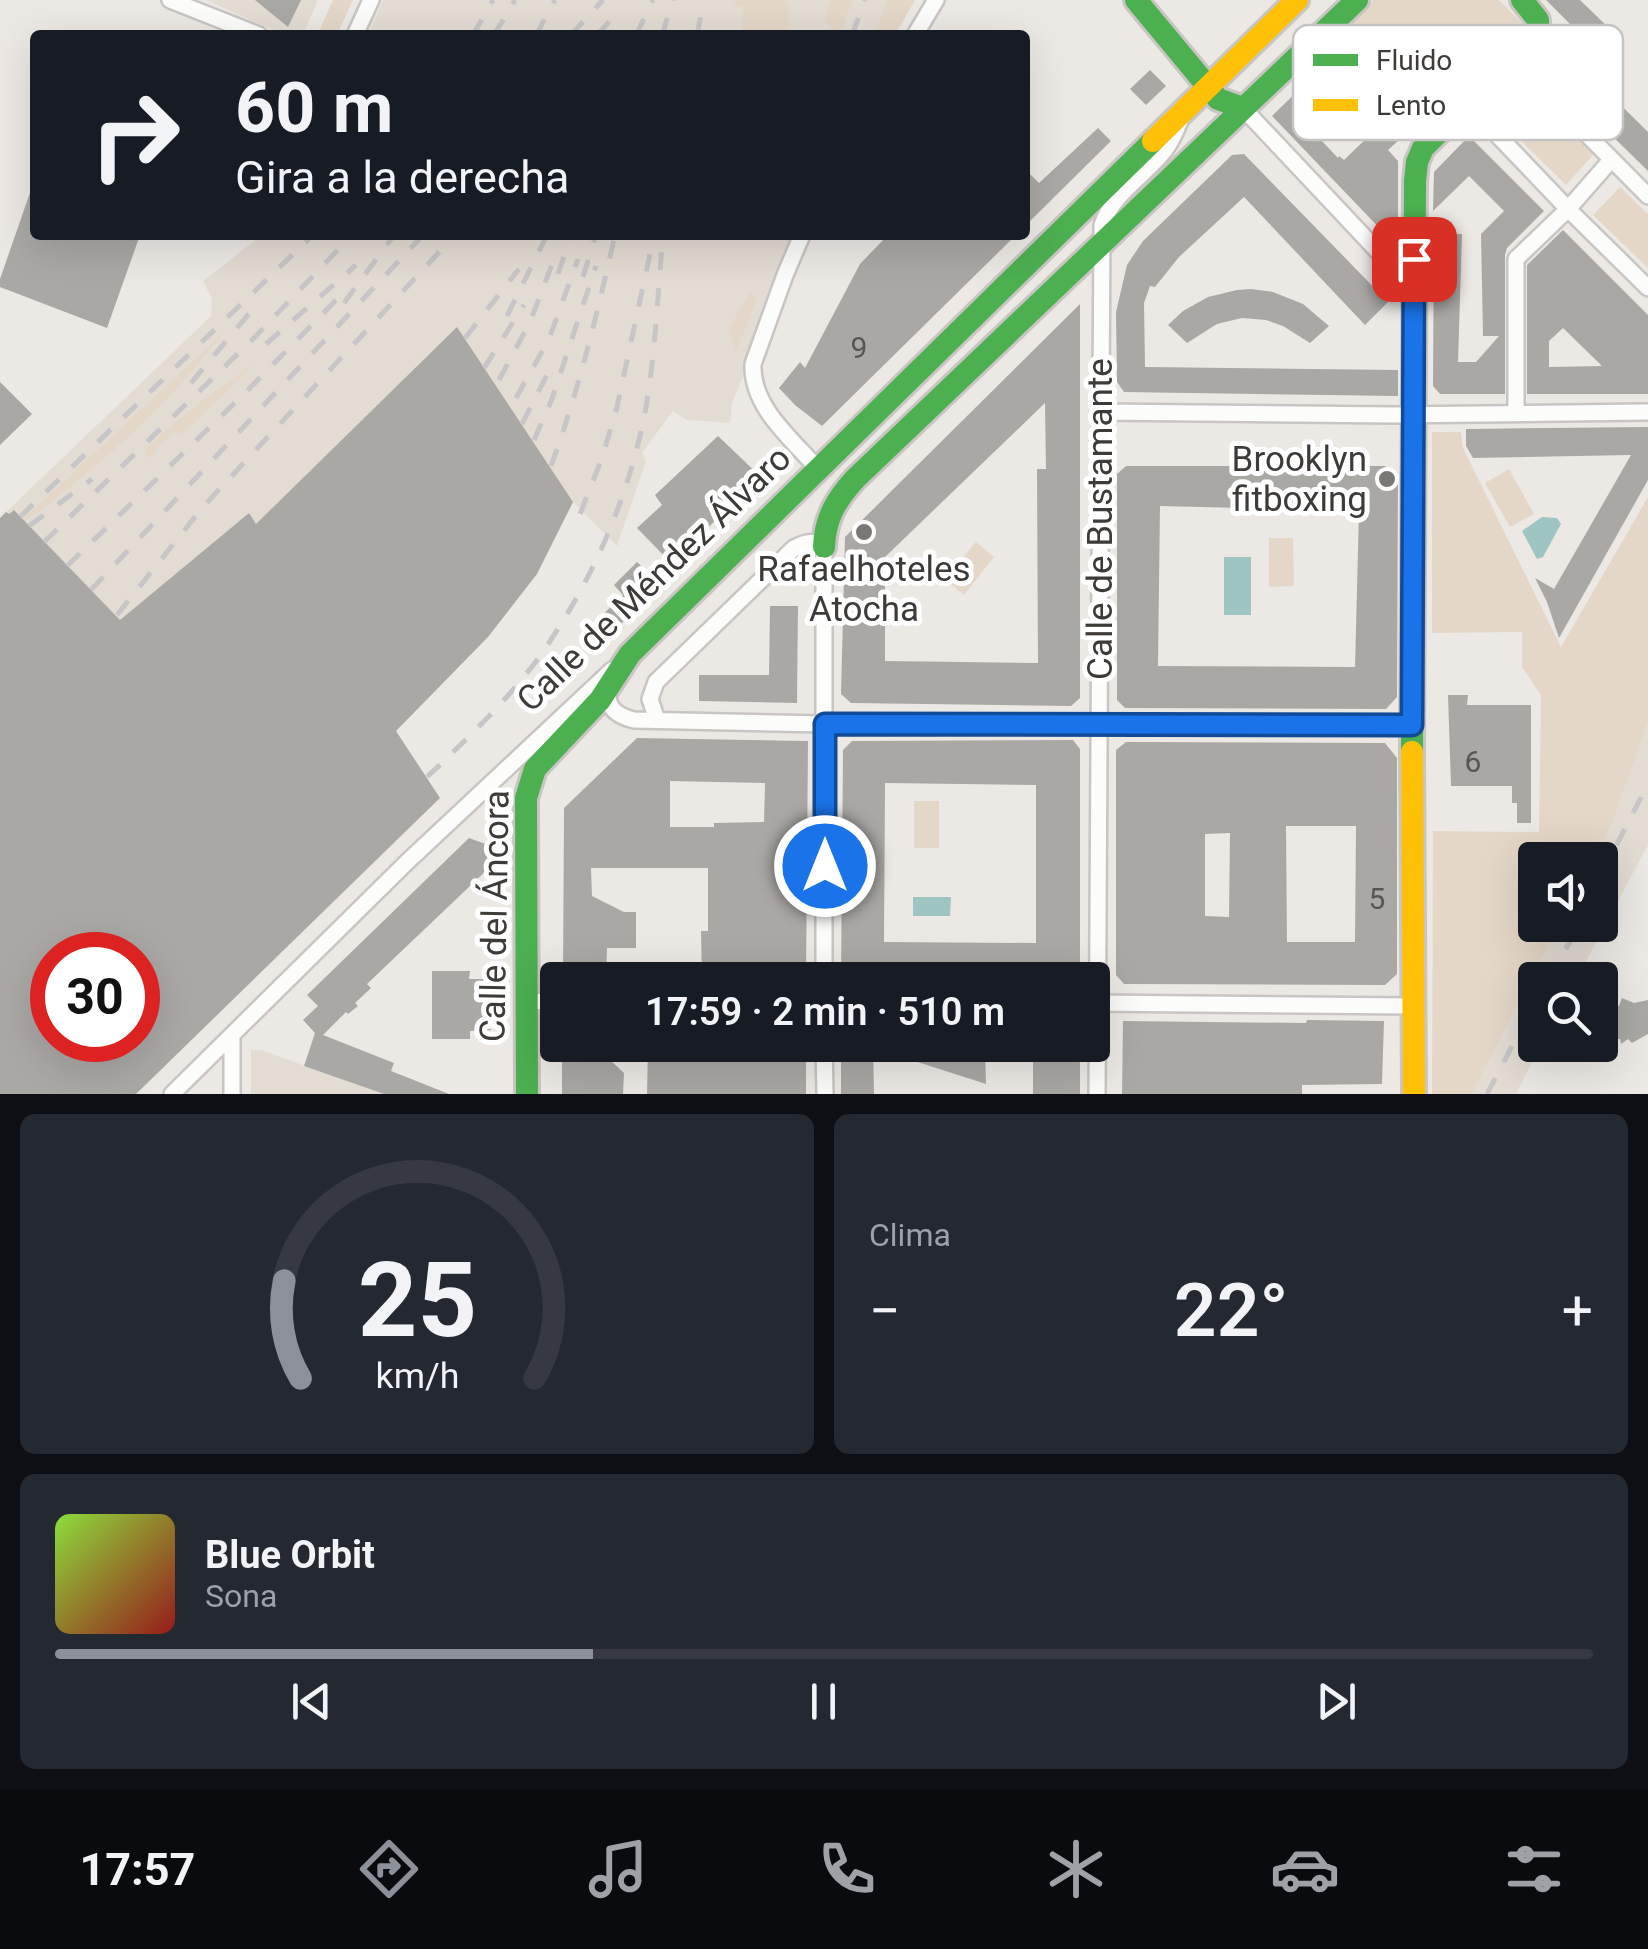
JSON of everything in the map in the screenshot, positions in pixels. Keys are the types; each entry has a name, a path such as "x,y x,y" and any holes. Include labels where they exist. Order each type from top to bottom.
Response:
{"main road":[{"path":"1136,0 1208,89 1218,99 1243,108"},
{"name":"Calle de Méndez Álvaro","path":"630,654 1297,0"},
{"name":"Calle de Méndez Álvaro","path":"1331,25 1357,0"},
{"path":"1522,0 1539,17 1540,25"},
{"name":"Calle de Méndez Álvaro","path":"824,547 828,514 844,491 1293,61"},
{"path":"1414,1094 1414,259 1416,172 1420,154 1430,140"},
{"name":"Calle del Áncora","path":"527,1094 529,784 535,769 588,714 630,654"}],"street":[{"path":"170,0 245,30"},
{"path":"357,30 370,0"},
{"path":"919,30 936,0"},
{"path":"1243,108 1386,260 1400,263 1414,259"},
{"name":"Calle de Méndez Álvaro","path":"1102,244 1106,215 1166,149 1183,112"},
{"path":"1502,140 1648,288"},
{"path":"1590,140 1648,196"},
{"path":"1516,412 1516,259 1568,209 1610,160"},
{"path":"800,240 752,374 760,401 818,470"},
{"name":"Calle de Bustamante","path":"1096,962 1102,244"},
{"path":"1101,412 1648,412"},
{"path":"657,720 650,698 656,682 794,548 811,542 824,547 824,962"},
{"name":"Calle de Méndez Álvaro","path":"172,1094 407,862 630,654"},
{"path":"608,689 608,701 617,714 634,720 1412,725"},
{"path":"527,1002 540,1002"},
{"path":"1110,1003 1413,1006"},
{"path":"232,1036 232,1094"},
{"path":"824,1062 825,1094"},
{"name":"Calle de Bustamante","path":"1097,1062 1098,1094"}],"shaded area":[{"path":"206,0 318,0 305,30 273,30"},
{"path":"333,0 353,0 339,30 319,30"},
{"path":"383,0 915,0 898,30 370,30"},
{"path":"735,0 786,0 789,30 742,30 743,6 735,5"},
{"path":"830,0 853,0 842,30 831,30 824,22"},
{"path":"887,0 915,0 898,30 876,30"},
{"path":"1373,0 1499,0 1524,25 1348,25"},
{"path":"1520,140 1582,140 1595,153 1566,185"},
{"path":"1620,187 1648,214 1648,268 1593,215"},
{"path":"256,240 790,240 751,344 732,403 730,423 686,420 673,411 642,453 646,461 617,546 573,502 256,524 248,514 120,620 14,510 6,512 211,316 212,299 203,281"},
{"path":"750,293 758,297 736,352 728,329"},
{"path":"224,332 173,393 135,430 54,500 17,525"},
{"path":"256,363 182,435 174,433 150,458 143,451 197,404"},
{"path":"1432,432 1461,432 1463,448 1561,647 1648,497 1648,722 1602,842 1518,842 1518,942 1550,942 1540,962 1518,962 1518,1005 1472,1094 1432,1094 1433,831 1539,832 1541,695 1522,667 1522,632 1432,633"},
{"path":"1509,469 1534,514 1510,527 1485,483"},
{"path":"1269,538 1293,538 1294,586 1269,587"},
{"path":"976,542 994,557 964,595 945,579"},
{"path":"1648,722 1648,845 1618,901 1618,842 1602,842"},
{"path":"914,801 939,801 939,848 914,848"},
{"path":"1550,942 1596,942 1586,962 1540,962"},
{"path":"1518,1005 1518,1062 1532,1062 1516,1094 1472,1094"},
{"path":"251,1050 261,1050 384,1094 251,1094"}],"water":[{"path":"1542,517 1557,518 1561,524 1543,557 1537,559 1522,531"},
{"path":"1224,557 1251,557 1251,615 1224,615"},
{"path":"913,897 951,897 950,916 913,916"}],"building":[{"path":"255,0 301,0 288,27"},
{"path":"1546,0 1580,0 1606,25 1571,25"},
{"path":"1150,70 1166,86 1146,105 1130,89"},
{"path":"1293,95 1293,138 1272,116"},
{"path":"1623,107 1648,132 1648,171 1616,140 1623,140"},
{"path":"1098,128 1111,141 1030,221 1030,174 1039,183"},
{"path":"1295,140 1321,140 1344,160 1365,140 1399,140 1388,150 1398,161 1398,234 1389,238"},
{"path":"1465,140 1473,140 1544,211 1507,248 1505,255 1505,394 1440,394 1433,386 1434,223 1452,222 1452,234 1462,234 1458,362 1476,362 1499,336 1483,336 1481,234 1504,211 1469,176 1433,211 1434,172"},
{"path":"1244,154 1388,302 1365,325 1244,197 1179,257 1155,287 1150,286 1144,303 1145,367 1398,370 1398,396 1124,392 1117,382 1116,312 1127,265 1143,241 1232,155"},
{"path":"30,193 30,240 138,240 107,328 0,287"},
{"path":"1563,230 1648,315 1648,394 1527,394 1527,265","holes":["1563,328 1602,366 1549,367 1549,341"]},
{"path":"883,240 1011,240 822,426 779,388 800,362 805,368 860,264"},
{"path":"1251,289 1273,292 1303,304 1329,326 1310,343 1283,326 1242,318 1217,324 1187,343 1168,325 1208,297"},
{"path":"1080,304 1080,698 1071,706 851,703 841,694 845,537","holes":["1045,403 1046,469 1037,469 1038,663 885,661 885,557"]},
{"path":"457,327 573,502 537,574 488,637 396,731 440,798 136,1094 0,1094 0,518 14,510 120,620 249,513 256,524"},
{"path":"0,382 32,414 0,445"},
{"path":"1648,427 1648,480 1559,638 1535,578 1554,589 1631,455 1473,458 1466,446 1466,429"},
{"path":"718,436 761,477 671,563 637,528 662,505 655,495"},
{"path":"1126,466 1385,466 1398,478 1397,697 1386,709 1125,708 1117,700 1117,474","holes":["1160,506 1359,511 1355,667 1158,666"]},
{"path":"637,562 647,571 653,566 666,579 604,641 590,627 623,595 614,585"},
{"path":"770,606 798,606 797,703 699,701 699,675 769,675"},
{"path":"1448,695 1468,695 1467,705 1531,705 1531,823 1517,823 1512,786 1451,786"},
{"path":"637,738 808,741 806,962 702,962 701,931 708,931 708,868 591,868 592,896 624,912 636,912 636,948 607,948 607,962 563,962 564,808","holes":["670,781 765,783 764,822 670,827"]},
{"path":"1073,740 1080,749 1080,962 841,962 843,750 852,741","holes":["885,783 1036,785 1036,943 884,942"]},
{"path":"1126,742 1385,743 1397,758 1397,974 1385,985 1124,984 1116,975 1116,750","holes":["1286,826 1356,826 1355,942 1287,942","1230,833 1229,917 1205,916 1205,834"]},
{"path":"469,838 491,846 490,867 367,984 371,988 355,1003 358,1006 346,1012 323,1035 394,1063 391,1071 449,1094 384,1094 304,1066 315,1033 303,1020 318,1006 307,995"},
{"path":"432,971 470,971 469,979 491,979 491,1030 470,1031 470,1039 432,1039"},
{"path":"1622,998 1634,1003 1648,1000 1648,1034 1621,1044"},
{"path":"1123,1021 1384,1021 1382,1084 1302,1085 1302,1094 1122,1094"},
{"path":"562,1062 612,1062 624,1073 623,1094 562,1094"},
{"path":"648,1062 806,1062 806,1094 647,1094"},
{"path":"841,1062 873,1062 874,1094 841,1094"},
{"path":"918,1062 985,1062 986,1084"},
{"path":"1033,1062 1080,1062 1080,1094 1033,1094"}],"railway":[{"path":"476,30 493,0"},
{"path":"497,30 515,0"},
{"path":"539,30 555,0"},
{"path":"576,30 603,0"},
{"path":"638,30 653,0"},
{"path":"664,30 673,0"},
{"path":"698,30 704,0"},
{"path":"854,30 865,0"},
{"path":"602,30 616,14"},
{"path":"20,517 308,240"},
{"path":"44,542 253,339 347,240"},
{"path":"344,303 390,240"},
{"path":"91,590 418,240"},
{"path":"117,615 202,508 450,240"},
{"path":"507,316 545,240"},
{"path":"558,274 569,240"},
{"path":"583,277 594,240"},
{"path":"551,466 579,380 614,240"},
{"path":"427,777 471,735 537,660 576,599 608,534 632,466 648,395 663,240"},
{"path":"580,514 617,407 650,254"},
{"path":"499,380 530,322 554,259"},
{"path":"516,398 549,339 578,259"},
{"path":"266,344 356,265"},
{"path":"534,440 552,399 596,266"},
{"path":"465,338 519,269"},
{"path":"67,566 348,288"},
{"path":"484,368 524,305"},
{"path":"191,383 252,310"},
{"path":"522,424 547,375"},
{"path":"29,526 92,479"},
{"path":"1618,842 1648,784"},
{"path":"1558,962 1570,942"},
{"path":"1487,1094 1518,1035"}],"traffic: fast":[{"path":"1136,0 1218,99 1243,108"},
{"path":"1331,25 1357,0"},
{"path":"1522,0 1538,25"},
{"path":"824,547 833,510 855,479 1293,61"},
{"path":"1412,752 1415,181 1417,162 1431,140"},
{"path":"527,1094 526,798 535,769 600,700 630,654 1153,141"}],"traffic: slow":[{"path":"1153,141 1297,0"},
{"path":"1412,752 1414,1094"}],"place":[{"name":"Brooklyn fitboxing","path":"1387,479"},
{"name":"Rafaelhoteles Atocha","path":"864,532"}],"route":[{"path":"825,866 825,724 1412,725 1414,259"}]}
